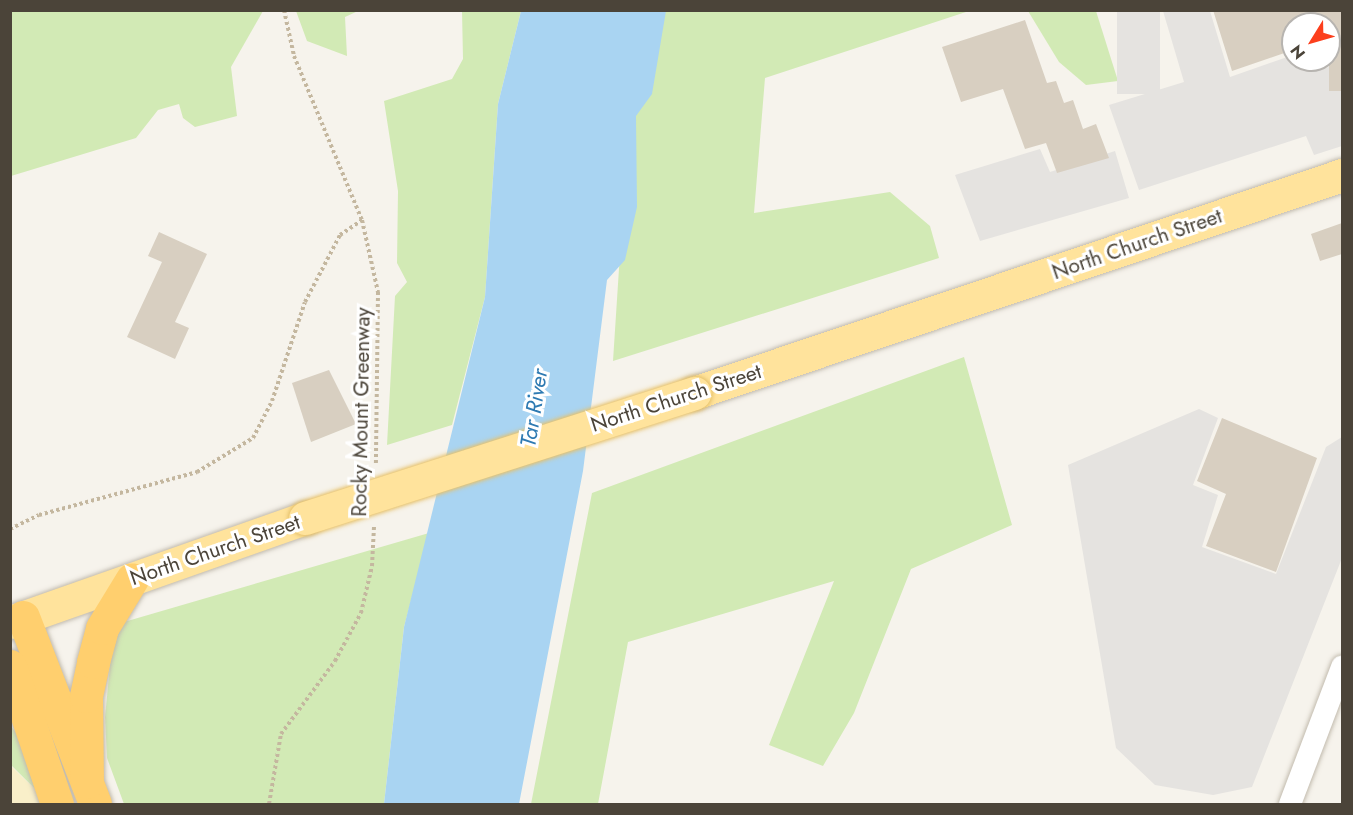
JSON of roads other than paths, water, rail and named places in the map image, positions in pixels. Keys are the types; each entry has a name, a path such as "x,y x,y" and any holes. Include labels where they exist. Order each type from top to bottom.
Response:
{"highway":[{"path":"91,793 86,696 102,628 132,579"},
{"path":"17,619 91,793"},
{"path":"10,666 21,718 57,804"}],"main road":[{"name":"North Church Street","path":"17,619 305,518 694,393 1342,175"}],"street":[{"path":"1290,804 1342,667"}],"water":[{"name":"Tar River","path":"521,11 666,11 652,94 636,116 637,207 625,260 607,280 583,471 519,804 384,804 404,627 485,297 498,104"}]}
